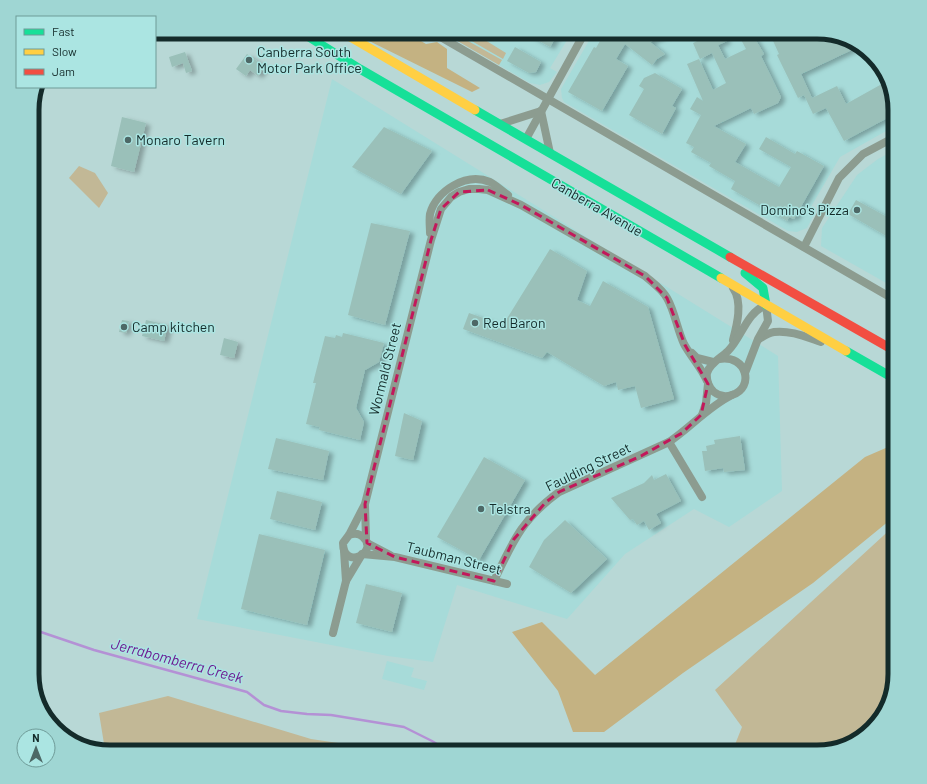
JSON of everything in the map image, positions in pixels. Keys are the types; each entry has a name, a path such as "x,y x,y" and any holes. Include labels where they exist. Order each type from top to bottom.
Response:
{"highway":[{"name":"Canberra Avenue","path":"312,39 360,69 888,375"},
{"name":"Canberra Avenue","path":"354,39 888,347"},
{"path":"519,150 526,139"},
{"path":"494,147 519,150"},
{"path":"519,150 529,165 540,174"},
{"path":"705,242 763,288 766,305 781,299 807,300"}],"street":[{"path":"444,39 888,296"},
{"path":"526,139 580,39"},
{"path":"500,124 541,110"},
{"path":"541,110 550,153"},
{"path":"804,248 839,178 863,154 888,141"},
{"name":"Wormald Street","path":"346,581 343,543 349,535 365,504 431,240 441,209 451,197 459,192 479,189 488,190 521,205 645,276 658,286 667,298 685,345 708,382"},
{"path":"718,277 734,289 738,299 739,306 730,349"},
{"path":"701,416 706,403 708,382 707,374 709,367 730,349 753,313 766,305 768,321 758,340 745,373"},
{"path":"758,340 773,332 785,332 842,349"},
{"name":"Wormald Street","path":"685,345 697,358 716,361"},
{"path":"708,382 713,391 719,395 726,396 739,392 743,386 745,373 743,367 738,362 733,359 726,358 716,361"},
{"name":"Faulding Street","path":"494,581 514,539 533,513 559,492 669,442 721,400 732,395"},
{"path":"669,442 702,497"},
{"name":"Wormald Street","path":"333,633 346,581 366,551 365,504"},
{"path":"349,535 357,533 366,541"},
{"name":"Taubman Street","path":"366,541 395,557"},
{"path":"344,551 349,556 353,557 362,555"},
{"name":"Taubman Street","path":"362,555 395,557 507,584"}],"highlighted area":[{"path":"488,190 521,205 645,276 667,298 685,345 708,384 701,415 682,433 641,456 559,492 545,503 514,539 494,581 395,557 367,543 365,504 431,240 441,209 459,192"}],"shaded area":[{"path":"365,39 420,39 426,44 437,42 447,49 447,68 480,88 472,92"},
{"path":"454,39 568,39 550,68 557,72 549,82 540,85 530,83"},
{"path":"454,39 464,39 502,60 499,65"},
{"path":"468,39 483,39 506,53 503,59"},
{"path":"590,39 831,40 853,48 867,60 879,74 887,96 888,130 840,157 808,212 814,215 807,228 797,232 788,231 564,102 561,89"},
{"path":"332,79 778,356 782,491 729,527 694,509 625,554 567,619 457,585 433,662 388,656 197,619"},
{"path":"888,154 888,284 821,246 822,228 857,175 878,159"},
{"path":"79,166 95,173 108,193 99,208 69,178"},
{"path":"888,447 888,522 813,583 683,673 604,732 573,732 558,691 512,632 542,622 595,675 865,457"},
{"path":"888,531 887,688 879,710 864,727 853,736 831,744 735,745 742,727 715,690"},
{"path":"387,661 414,668 411,677 427,681 424,690 382,679"},
{"path":"168,696 311,739 352,745 104,745 99,713"}],"building":[{"path":"536,39 555,39 550,47"},
{"path":"601,39 657,39 650,42 665,54 657,59 652,65 625,44 616,59 628,66 602,111 568,92 594,47 596,48"},
{"path":"701,39 726,39 727,41 718,45 725,59 746,49 741,39 755,39 764,54 761,56 781,97 778,103 754,114 751,108 714,126 746,144 735,162 779,187 791,167 759,149 766,137 795,154 797,151 824,166 794,219 789,217 787,221 731,189 735,181 709,166 711,163 691,152 694,147 686,143 701,115 690,109 697,97 703,101 687,64 699,59 713,90 726,83 712,53 700,59 693,43"},
{"path":"772,39 831,40 853,48 854,49 801,74 812,98 837,86 846,104 883,83 887,96 888,118 844,141 826,108 813,114 804,95 798,98 777,55 779,54"},
{"path":"515,47 541,62 536,72 529,73 507,61"},
{"path":"185,52 192,71 186,73 183,63 172,67 169,57"},
{"name":"Canberra South Motor Park Office","path":"247,54 265,67 258,76 250,70 246,76 236,69"},
{"path":"655,73 682,89 672,106 676,108 662,134 629,115 644,89 639,86 644,78"},
{"path":"122,117 146,123 134,172 111,166"},
{"path":"384,127 432,151 401,194 352,167"},
{"path":"856,200 888,217 888,237 848,214"},
{"path":"371,223 410,231 385,325 348,315"},
{"path":"550,249 587,271 577,300 590,306 603,281 648,307 674,399 641,408 635,386 618,390 616,382 604,386 547,352 542,358 463,329 469,313 503,325"},
{"name":"Camp kitchen","path":"122,320 129,321 126,333 119,332"},
{"path":"146,320 168,325 164,341 142,336"},
{"path":"343,333 384,343 379,362 365,370 356,408 364,422 360,440 319,430 320,427 306,424 316,383 313,383 325,336 335,338 336,335 342,337"},
{"path":"224,338 238,342 234,358 220,355"},
{"path":"404,413 422,421 413,460 395,456"},
{"path":"740,436 745,470 724,472 723,468 705,471 702,451 707,451 706,446 715,444 714,440"},
{"path":"276,438 329,451 323,480 268,469"},
{"name":"Telstra","path":"484,457 525,480 479,560 437,537"},
{"path":"666,474 681,501 656,514 661,523 649,530 644,521 637,525 633,519 630,520 611,498 644,483 652,475 654,480"},
{"path":"277,491 322,502 315,530 270,519"},
{"path":"565,520 607,559 571,593 529,567 544,540"},
{"path":"259,534 325,550 307,625 241,609"},
{"path":"366,584 402,593 392,632 356,623"}],"waterway":[{"name":"Jerrabomberra Creek","path":"39,631 94,650 247,692 264,705 281,711 331,715 404,727 439,745"}],"traffic: fast":[{"path":"312,39 360,69 721,278"},
{"path":"475,110 730,257"},
{"path":"745,273 763,288 766,305"},
{"path":"846,351 888,375"}],"traffic: slow":[{"path":"354,39 475,110"},
{"path":"721,278 846,351"}],"traffic: jam":[{"path":"730,257 888,347"}],"place":[{"name":"Canberra South Motor Park Office","path":"249,60"},
{"name":"Monaro Tavern","path":"128,140"},
{"name":"Domino's Pizza","path":"857,210"},
{"name":"Red Baron","path":"475,323"},
{"name":"Camp kitchen","path":"124,327"},
{"name":"Telstra","path":"481,509"}]}
